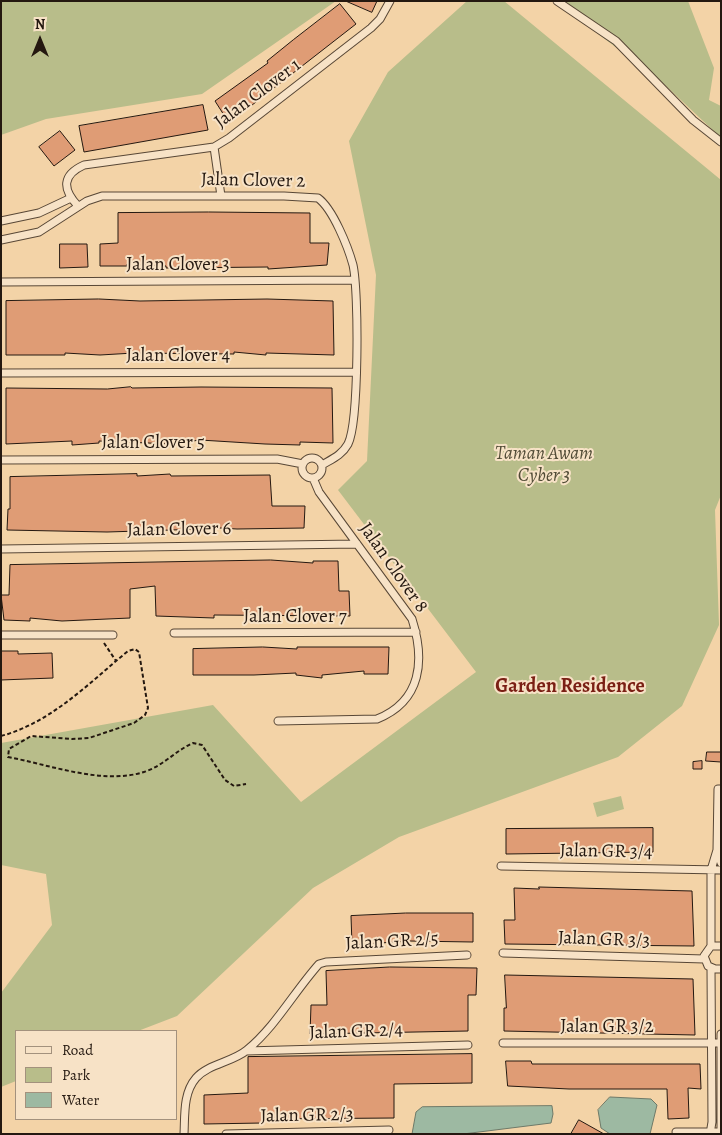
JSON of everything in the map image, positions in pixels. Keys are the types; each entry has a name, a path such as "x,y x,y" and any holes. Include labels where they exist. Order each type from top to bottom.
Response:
{"street":[{"name":"Jalan Clover 1","path":"70,198 67,192 67,180 72,170 84,165 214,147 229,138 371,28 380,20 390,1"},
{"path":"557,1 616,41 693,120 721,142"},
{"path":"214,147 220,196"},
{"name":"Jalan Clover 2","path":"1,240 39,232 78,206 102,196 318,198 330,210 353,264 355,280 355,372 351,434 348,444 339,456 322,465"},
{"path":"1,221 39,213 70,198 78,206"},
{"name":"Jalan Clover 3","path":"1,282 355,280"},
{"name":"Jalan Clover 4","path":"1,373 355,372"},
{"path":"311,458 318,460 322,465 320,474 313,478 303,472 303,464 311,458"},
{"name":"Jalan Clover 5","path":"1,460 277,459 303,464"},
{"name":"Jalan Clover 8","path":"278,721 367,721 386,715 408,696 415,686 418,672 416,632 406,609 318,492 313,478"},
{"name":"Jalan Clover 6","path":"1,549 357,544"},
{"name":"Jalan Clover 7","path":"174,633 416,632"},
{"path":"1,635 113,635"},
{"path":"710,1133 712,1122 712,968 704,958 705,952 711,946 711,870 717,850 720,789"},
{"path":"717,850 721,863"},
{"name":"Jalan GR 3/4","path":"501,866 721,870"},
{"path":"711,946 721,946"},
{"name":"Jalan GR 3/3","path":"502,953 704,958"},
{"name":"Jalan GR 2/5","path":"246,1051 271,1025 319,964 326,962 467,955"},
{"path":"712,968 721,969"},
{"path":"676,1132 710,1133 721,1130 721,1034"},
{"name":"Jalan GR 3/2","path":"503,1043 721,1043"},
{"name":"Jalan GR 2/4","path":"246,1051 468,1045"},
{"path":"184,1134 186,1102 190,1087 197,1077 246,1051"},
{"name":"Jalan GR 2/3","path":"226,1134 389,1130"}],"path":[{"path":"99,635 116,661"},
{"path":"1,736 23,730 52,712 128,650 135,649 139,652 148,700 144,715 134,723 90,738 26,738 9,749 8,757 106,776 124,777 163,764 193,743 202,745 225,780 234,786 246,784"}],"green space":[{"path":"1,1 336,1 202,94 46,119 1,135"},
{"name":"Taman Awam Cyber 3","path":"467,1 504,1 721,180 721,495 715,510 719,625 682,706 618,757 399,837 313,888 177,1016 141,1030 15,1030 15,1081 1,1087 1,993 52,925 46,874 1,865 1,743 213,705 301,802 476,672 338,490 367,461 376,275 349,141 388,72"},
{"path":"555,1 688,1 714,68 709,100 721,106 721,138 664,84"},
{"path":"621,796 624,809 597,817 593,803"}],"water":[{"path":"610,1097 651,1099 657,1105 650,1134 610,1134 601,1128 598,1110"},
{"path":"552,1106 551,1123 463,1134 412,1134 416,1112 422,1107"}],"building":[{"path":"346,1 377,1 372,12"},
{"path":"340,4 356,24 229,123 215,101 268,63 267,61"},
{"path":"203,105 208,130 84,152 79,126"},
{"path":"60,131 75,150 54,166 39,147"},
{"path":"118,213 310,213 310,243 329,243 327,265 268,269 268,267 166,268 166,266 127,264 127,266 100,266 100,244 118,243"},
{"path":"60,244 87,244 88,267 60,268"},
{"path":"99,299 140,301 267,299 333,301 334,355 266,353 266,355 234,352 234,354 134,353 100,355 65,353 65,355 6,355 6,301"},
{"path":"131,387 332,388 333,443 300,442 300,445 200,440 172,444 99,441 99,443 72,445 72,441 6,444 6,388 107,389"},
{"path":"137,474 137,476 170,474 171,476 270,475 272,506 305,506 304,528 237,529 203,527 203,529 107,532 7,530 8,509 10,509 10,477"},
{"path":"271,560 313,563 313,561 338,561 339,591 349,591 350,616 214,615 214,618 156,616 155,586 130,589 130,618 62,621 30,618 30,621 4,620 1,595 9,595 10,565"},
{"path":"263,647 297,649 297,647 389,647 388,674 364,674 364,671 322,675 322,678 296,675 296,673 193,675 193,649"},
{"path":"1,651 18,651 18,654 52,653 53,678 1,680"},
{"path":"707,752 721,752 721,762 706,761"},
{"path":"702,761 702,769 693,769 693,762"},
{"path":"653,828 653,852 506,854 506,829"},
{"path":"539,887 692,891 694,946 505,944 504,920 515,920 514,888 539,889"},
{"path":"406,913 473,913 473,942 409,941 352,945 351,916"},
{"path":"390,967 477,968 476,995 468,995 468,1031 310,1034 311,1005 327,1005 326,971"},
{"path":"505,975 693,979 695,1035 504,1031 504,1008 506,1008"},
{"path":"472,1054 472,1083 394,1084 394,1118 262,1119 262,1123 204,1124 204,1095 248,1093 248,1057"},
{"path":"506,1061 531,1061 532,1064 700,1064 701,1089 688,1088 689,1118 668,1119 667,1089 569,1089 508,1086"},
{"path":"579,1120 604,1134 571,1134"}],"district":[{"name":"Garden Residence","path":"570,687"}]}
